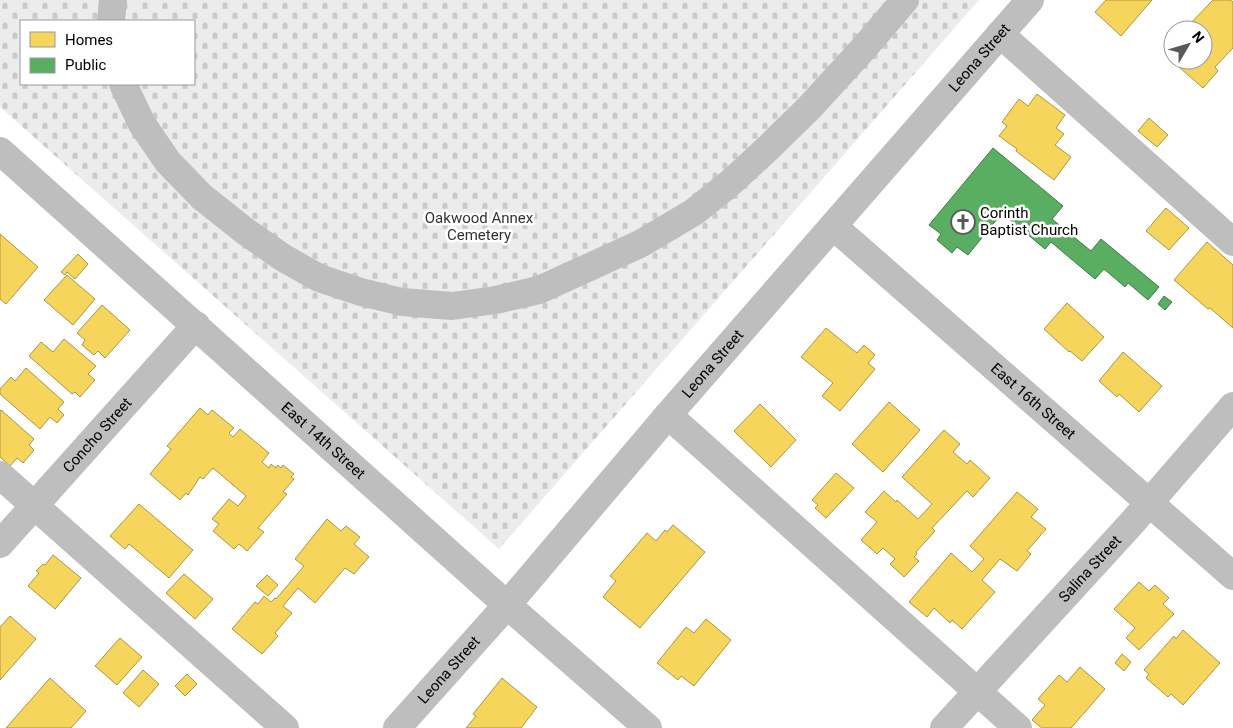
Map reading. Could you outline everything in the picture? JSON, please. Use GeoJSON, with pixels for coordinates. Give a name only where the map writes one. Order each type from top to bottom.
{"type":"FeatureCollection","features":[{"type":"Feature","properties":{"kind":"street"},"geometry":{"type":"LineString","coordinates":[[111,20],[113,0]]}},
{"type":"Feature","properties":{"kind":"street"},"geometry":{"type":"LineString","coordinates":[[123,85],[142,124],[168,162],[202,197],[282,258],[320,278],[362,292],[402,302],[452,306],[496,300],[540,290],[640,244],[694,212],[741,173],[809,108],[905,0]]}},
{"type":"Feature","properties":{"kind":"street","name":"Leona Street"},"geometry":{"type":"LineString","coordinates":[[397,728],[507,605],[668,415],[1030,0]]}},
{"type":"Feature","properties":{"kind":"street"},"geometry":{"type":"LineString","coordinates":[[1000,34],[1233,242]]}},
{"type":"Feature","properties":{"kind":"street","name":"East 14th Street"},"geometry":{"type":"LineString","coordinates":[[0,151],[507,605],[648,728]]}},
{"type":"Feature","properties":{"kind":"street","name":"East 16th Street"},"geometry":{"type":"LineString","coordinates":[[833,226],[1233,576]]}},
{"type":"Feature","properties":{"kind":"street","name":"Concho Street"},"geometry":{"type":"LineString","coordinates":[[0,544],[196,325]]}},
{"type":"Feature","properties":{"kind":"street","name":"Salina Street"},"geometry":{"type":"LineString","coordinates":[[944,728],[1149,502],[1233,406]]}},
{"type":"Feature","properties":{"kind":"street"},"geometry":{"type":"LineString","coordinates":[[668,415],[1018,728]]}},
{"type":"Feature","properties":{"kind":"street"},"geometry":{"type":"LineString","coordinates":[[0,475],[285,728]]}},
{"type":"Feature","properties":{"kind":"green space","name":"Oakwood Annex Cemetery"},"geometry":{"type":"Polygon","coordinates":[[[0,0],[979,0],[499,549],[0,107],[0,0]]]}},
{"type":"Feature","properties":{"kind":"building: Homes"},"geometry":{"type":"Polygon","coordinates":[[[1106,0],[1152,0],[1121,36],[1095,12],[1106,0]]]}},
{"type":"Feature","properties":{"kind":"building: Homes"},"geometry":{"type":"Polygon","coordinates":[[[1213,0],[1230,0],[1233,2],[1233,48],[1215,67],[1218,71],[1203,88],[1182,70],[1213,70],[1213,20],[1194,20],[1213,0]]]}},
{"type":"Feature","properties":{"kind":"building: Homes"},"geometry":{"type":"Polygon","coordinates":[[[1037,94],[1065,115],[1056,128],[1064,134],[1055,145],[1071,157],[1054,180],[999,136],[1007,126],[1002,122],[1019,99],[1028,106],[1037,94]]]}},
{"type":"Feature","properties":{"kind":"building: Homes"},"geometry":{"type":"Polygon","coordinates":[[[1149,118],[1168,135],[1157,147],[1138,131],[1149,118]]]}},
{"type":"Feature","properties":{"kind":"building: Homes"},"geometry":{"type":"Polygon","coordinates":[[[1166,208],[1189,228],[1169,250],[1146,231],[1166,208]]]}},
{"type":"Feature","properties":{"kind":"building: Homes"},"geometry":{"type":"Polygon","coordinates":[[[0,234],[38,267],[6,304],[0,299],[0,234]]]}},
{"type":"Feature","properties":{"kind":"building: Homes"},"geometry":{"type":"Polygon","coordinates":[[[1207,242],[1233,265],[1233,328],[1174,280],[1207,242]]]}},
{"type":"Feature","properties":{"kind":"building: Homes"},"geometry":{"type":"Polygon","coordinates":[[[78,254],[88,264],[75,279],[67,272],[65,275],[61,272],[78,254]]]}},
{"type":"Feature","properties":{"kind":"building: Homes"},"geometry":{"type":"Polygon","coordinates":[[[67,275],[95,299],[73,325],[44,300],[67,275]]]}},
{"type":"Feature","properties":{"kind":"building: Homes"},"geometry":{"type":"Polygon","coordinates":[[[1067,303],[1104,337],[1082,361],[1044,329],[1067,303]]]}},
{"type":"Feature","properties":{"kind":"building: Homes"},"geometry":{"type":"Polygon","coordinates":[[[102,305],[130,330],[105,358],[98,351],[94,355],[82,345],[85,340],[77,333],[102,305]]]}},
{"type":"Feature","properties":{"kind":"building: Homes"},"geometry":{"type":"Polygon","coordinates":[[[826,328],[857,353],[864,345],[875,355],[868,363],[875,369],[840,411],[822,396],[833,383],[801,357],[826,328]]]}},
{"type":"Feature","properties":{"kind":"building: Homes"},"geometry":{"type":"Polygon","coordinates":[[[64,339],[96,366],[88,374],[95,380],[80,397],[75,392],[72,394],[29,356],[41,342],[53,352],[64,339]]]}},
{"type":"Feature","properties":{"kind":"building: Homes"},"geometry":{"type":"Polygon","coordinates":[[[1123,352],[1162,386],[1139,412],[1119,394],[1117,397],[1099,381],[1123,352]]]}},
{"type":"Feature","properties":{"kind":"building: Homes"},"geometry":{"type":"Polygon","coordinates":[[[26,368],[64,402],[58,409],[64,415],[57,423],[50,417],[40,429],[0,394],[0,389],[11,377],[15,381],[26,368]]]}},
{"type":"Feature","properties":{"kind":"building: Homes"},"geometry":{"type":"Polygon","coordinates":[[[889,402],[920,430],[883,472],[852,444],[889,402]]]}},
{"type":"Feature","properties":{"kind":"building: Homes"},"geometry":{"type":"Polygon","coordinates":[[[760,404],[796,440],[771,467],[734,431],[760,404]]]}},
{"type":"Feature","properties":{"kind":"building: Homes"},"geometry":{"type":"Polygon","coordinates":[[[200,408],[208,415],[212,410],[234,428],[229,433],[233,437],[240,429],[269,453],[262,462],[269,468],[271,464],[276,468],[278,465],[281,468],[283,465],[294,474],[291,477],[294,479],[283,492],[287,494],[258,528],[264,532],[247,551],[239,544],[234,549],[213,531],[219,524],[212,519],[229,499],[238,506],[246,496],[213,468],[203,479],[200,477],[188,495],[186,493],[180,500],[150,474],[171,449],[167,446],[200,408]]]}},
{"type":"Feature","properties":{"kind":"building: Homes"},"geometry":{"type":"Polygon","coordinates":[[[1,410],[34,439],[29,445],[34,450],[23,463],[17,458],[10,466],[0,457],[1,410]]]}},
{"type":"Feature","properties":{"kind":"building: Homes"},"geometry":{"type":"Polygon","coordinates":[[[944,430],[960,444],[953,452],[967,464],[970,460],[990,478],[973,497],[967,491],[932,528],[935,531],[916,552],[917,554],[914,557],[919,561],[904,577],[890,564],[895,559],[883,548],[877,554],[861,540],[877,522],[865,512],[884,491],[918,519],[932,504],[902,477],[944,430]]]}},
{"type":"Feature","properties":{"kind":"building: Homes"},"geometry":{"type":"Polygon","coordinates":[[[836,473],[854,488],[826,518],[815,508],[818,505],[812,500],[836,473]]]}},
{"type":"Feature","properties":{"kind":"building: Homes"},"geometry":{"type":"Polygon","coordinates":[[[1017,492],[1038,509],[1031,517],[1046,529],[1027,551],[1031,554],[1017,571],[1000,559],[982,580],[995,592],[962,629],[952,620],[950,623],[934,608],[927,617],[909,602],[951,553],[972,572],[984,559],[970,546],[1017,492]]]}},
{"type":"Feature","properties":{"kind":"building: Homes"},"geometry":{"type":"Polygon","coordinates":[[[139,504],[193,550],[169,578],[129,544],[125,549],[110,536],[139,504]]]}},
{"type":"Feature","properties":{"kind":"building: Homes"},"geometry":{"type":"Polygon","coordinates":[[[327,519],[341,531],[346,526],[360,537],[354,544],[369,557],[354,574],[345,568],[315,603],[298,588],[283,606],[292,613],[275,633],[278,636],[262,654],[232,629],[255,602],[258,604],[264,596],[271,602],[276,599],[304,566],[295,559],[327,519]]]}},
{"type":"Feature","properties":{"kind":"building: Homes"},"geometry":{"type":"Polygon","coordinates":[[[673,525],[705,552],[640,628],[603,597],[616,581],[610,576],[647,533],[656,541],[665,530],[667,532],[673,525]]]}},
{"type":"Feature","properties":{"kind":"building: Homes"},"geometry":{"type":"Polygon","coordinates":[[[53,555],[81,578],[55,609],[28,586],[39,573],[36,571],[43,564],[45,565],[53,555]]]}},
{"type":"Feature","properties":{"kind":"building: Homes"},"geometry":{"type":"Polygon","coordinates":[[[184,574],[213,599],[195,619],[166,593],[184,574]]]}},
{"type":"Feature","properties":{"kind":"building: Homes"},"geometry":{"type":"Polygon","coordinates":[[[267,575],[278,585],[268,596],[256,586],[267,575]]]}},
{"type":"Feature","properties":{"kind":"building: Homes"},"geometry":{"type":"Polygon","coordinates":[[[1139,582],[1149,591],[1155,585],[1169,598],[1163,604],[1174,614],[1139,650],[1126,638],[1135,628],[1114,609],[1139,582]]]}},
{"type":"Feature","properties":{"kind":"building: Homes"},"geometry":{"type":"Polygon","coordinates":[[[10,616],[36,639],[0,680],[0,627],[10,616]]]}},
{"type":"Feature","properties":{"kind":"building: Homes"},"geometry":{"type":"Polygon","coordinates":[[[706,619],[731,640],[694,686],[681,676],[678,680],[657,663],[686,627],[694,633],[706,619]]]}},
{"type":"Feature","properties":{"kind":"building: Homes"},"geometry":{"type":"Polygon","coordinates":[[[1183,630],[1220,663],[1183,705],[1171,694],[1168,697],[1146,678],[1149,674],[1144,670],[1174,636],[1176,639],[1183,630]]]}},
{"type":"Feature","properties":{"kind":"building: Homes"},"geometry":{"type":"Polygon","coordinates":[[[120,638],[142,657],[117,685],[95,666],[120,638]]]}},
{"type":"Feature","properties":{"kind":"building: Homes"},"geometry":{"type":"Polygon","coordinates":[[[1122,654],[1131,662],[1124,671],[1115,663],[1122,654]]]}},
{"type":"Feature","properties":{"kind":"building: Homes"},"geometry":{"type":"Polygon","coordinates":[[[1080,667],[1105,689],[1071,728],[1042,728],[1032,720],[1045,705],[1038,699],[1059,675],[1067,682],[1080,667]]]}},
{"type":"Feature","properties":{"kind":"building: Homes"},"geometry":{"type":"Polygon","coordinates":[[[143,670],[159,684],[139,707],[123,693],[143,670]]]}},
{"type":"Feature","properties":{"kind":"building: Homes"},"geometry":{"type":"Polygon","coordinates":[[[187,674],[197,684],[185,696],[175,686],[187,674]]]}},
{"type":"Feature","properties":{"kind":"building: Homes"},"geometry":{"type":"Polygon","coordinates":[[[50,678],[86,711],[71,728],[6,728],[50,678]]]}},
{"type":"Feature","properties":{"kind":"building: Homes"},"geometry":{"type":"Polygon","coordinates":[[[502,678],[537,707],[521,728],[466,728],[476,716],[473,714],[502,678]]]}},
{"type":"Feature","properties":{"kind":"building: Public","name":"Corinth Baptist Church"},"geometry":{"type":"Polygon","coordinates":[[[993,148],[1063,206],[1052,219],[1091,251],[1101,239],[1159,287],[1148,300],[1128,283],[1125,287],[1104,269],[1095,279],[1051,242],[1045,249],[1002,213],[968,255],[957,247],[952,253],[937,240],[941,234],[929,225],[993,148]]]}},
{"type":"Feature","properties":{"kind":"building: Public"},"geometry":{"type":"Polygon","coordinates":[[[1164,296],[1172,302],[1165,310],[1158,304],[1164,296]]]}},
{"type":"Feature","properties":{"kind":"place","name":"Corinth Baptist Church"},"geometry":{"type":"Point","coordinates":[963,222]}}]}
